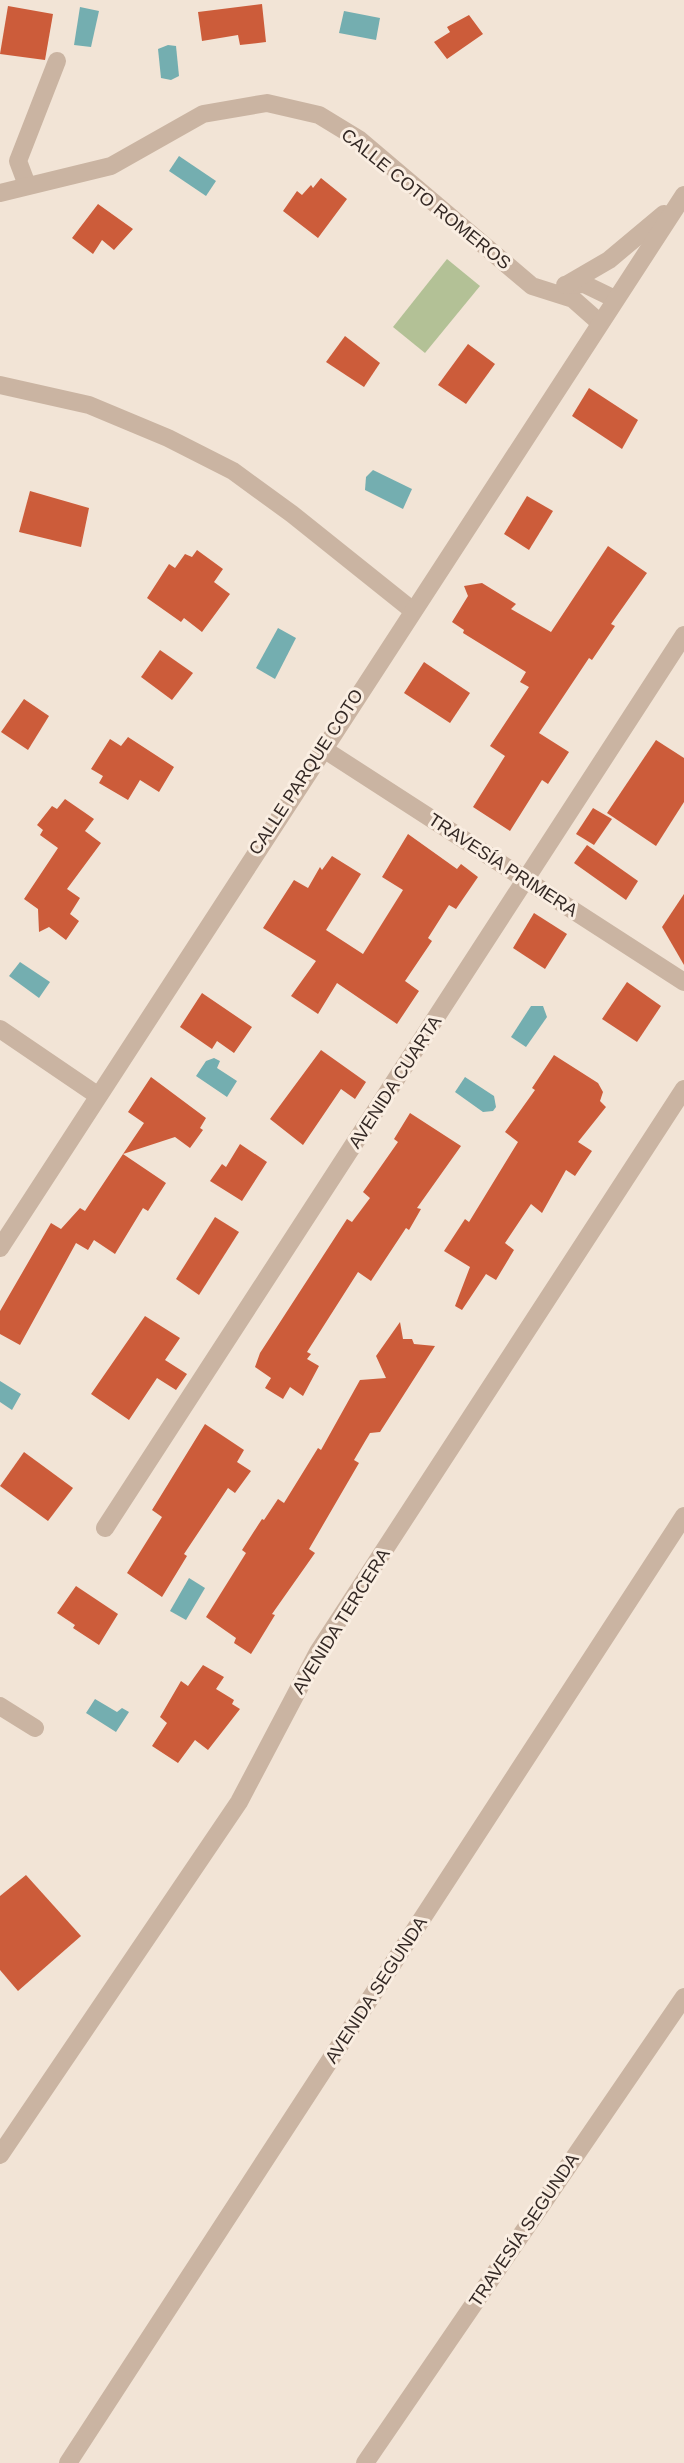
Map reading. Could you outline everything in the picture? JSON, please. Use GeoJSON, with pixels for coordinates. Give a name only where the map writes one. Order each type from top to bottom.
{"type":"FeatureCollection","features":[{"type":"Feature","properties":{"kind":"street"},"geometry":{"type":"LineString","coordinates":[[27,185],[18,162],[57,61]]}},
{"type":"Feature","properties":{"kind":"street","name":"CALLE COTO ROMEROS"},"geometry":{"type":"LineString","coordinates":[[0,193],[111,166],[203,114],[267,103],[319,116],[360,140],[532,286]]}},
{"type":"Feature","properties":{"kind":"street"},"geometry":{"type":"LineString","coordinates":[[566,285],[609,260],[682,197]]}},
{"type":"Feature","properties":{"kind":"street","name":"CALLE PARQUE COTO"},"geometry":{"type":"LineString","coordinates":[[0,1248],[411,610],[682,197]]}},
{"type":"Feature","properties":{"kind":"street"},"geometry":{"type":"LineString","coordinates":[[532,286],[584,284],[615,299]]}},
{"type":"Feature","properties":{"kind":"street"},"geometry":{"type":"LineString","coordinates":[[532,286],[573,299],[599,322]]}},
{"type":"Feature","properties":{"kind":"street"},"geometry":{"type":"LineString","coordinates":[[0,385],[89,405],[168,438],[233,471],[302,521],[411,610]]}},
{"type":"Feature","properties":{"kind":"street","name":"AVENIDA CUARTA"},"geometry":{"type":"LineString","coordinates":[[105,1528],[684,635]]}},
{"type":"Feature","properties":{"kind":"street","name":"TRAVESÍA PRIMERA"},"geometry":{"type":"LineString","coordinates":[[322,748],[684,982]]}},
{"type":"Feature","properties":{"kind":"street"},"geometry":{"type":"LineString","coordinates":[[0,1029],[97,1095]]}},
{"type":"Feature","properties":{"kind":"street","name":"AVENIDA TERCERA"},"geometry":{"type":"LineString","coordinates":[[0,2155],[239,1802],[318,1652],[684,1089]]}},
{"type":"Feature","properties":{"kind":"street","name":"AVENIDA SEGUNDA"},"geometry":{"type":"LineString","coordinates":[[68,2463],[684,1516]]}},
{"type":"Feature","properties":{"kind":"street"},"geometry":{"type":"LineString","coordinates":[[0,1706],[35,1727]]}},
{"type":"Feature","properties":{"kind":"street","name":"TRAVESÍA SEGUNDA"},"geometry":{"type":"LineString","coordinates":[[365,2463],[684,1997]]}},
{"type":"Feature","properties":{"kind":"green space"},"geometry":{"type":"Polygon","coordinates":[[[447,259],[480,286],[425,353],[393,327],[447,259]]]}},
{"type":"Feature","properties":{"kind":"water"},"geometry":{"type":"Polygon","coordinates":[[[80,7],[99,11],[91,47],[74,45],[80,7]]]}},
{"type":"Feature","properties":{"kind":"water"},"geometry":{"type":"Polygon","coordinates":[[[344,11],[380,18],[376,40],[339,33],[344,11]]]}},
{"type":"Feature","properties":{"kind":"water"},"geometry":{"type":"Polygon","coordinates":[[[168,45],[176,46],[179,76],[171,80],[161,78],[158,49],[168,45]]]}},
{"type":"Feature","properties":{"kind":"water"},"geometry":{"type":"Polygon","coordinates":[[[179,156],[216,181],[206,196],[169,171],[179,156]]]}},
{"type":"Feature","properties":{"kind":"water"},"geometry":{"type":"Polygon","coordinates":[[[373,470],[412,489],[403,509],[365,490],[366,477],[373,470]]]}},
{"type":"Feature","properties":{"kind":"water"},"geometry":{"type":"Polygon","coordinates":[[[278,628],[296,638],[275,679],[256,668],[278,628]]]}},
{"type":"Feature","properties":{"kind":"water"},"geometry":{"type":"Polygon","coordinates":[[[20,962],[50,982],[39,998],[9,976],[20,962]]]}},
{"type":"Feature","properties":{"kind":"water"},"geometry":{"type":"Polygon","coordinates":[[[531,1006],[543,1006],[547,1017],[526,1047],[511,1037],[531,1006]]]}},
{"type":"Feature","properties":{"kind":"water"},"geometry":{"type":"Polygon","coordinates":[[[214,1058],[220,1061],[217,1068],[237,1081],[227,1097],[196,1076],[206,1061],[214,1058]]]}},
{"type":"Feature","properties":{"kind":"water"},"geometry":{"type":"Polygon","coordinates":[[[465,1077],[494,1096],[496,1107],[493,1111],[483,1112],[455,1092],[465,1077]]]}},
{"type":"Feature","properties":{"kind":"water"},"geometry":{"type":"Polygon","coordinates":[[[0,1381],[21,1394],[12,1410],[0,1402],[0,1381]]]}},
{"type":"Feature","properties":{"kind":"water"},"geometry":{"type":"Polygon","coordinates":[[[189,1578],[205,1588],[186,1620],[170,1611],[189,1578]]]}},
{"type":"Feature","properties":{"kind":"water"},"geometry":{"type":"Polygon","coordinates":[[[95,1699],[117,1712],[122,1708],[129,1712],[116,1732],[86,1713],[95,1699]]]}},
{"type":"Feature","properties":{"kind":"building"},"geometry":{"type":"Polygon","coordinates":[[[262,4],[266,42],[240,45],[238,35],[202,41],[198,12],[262,4]]]}},
{"type":"Feature","properties":{"kind":"building"},"geometry":{"type":"Polygon","coordinates":[[[8,6],[53,14],[45,60],[0,54],[8,6]]]}},
{"type":"Feature","properties":{"kind":"building"},"geometry":{"type":"Polygon","coordinates":[[[469,15],[483,34],[447,59],[434,42],[450,32],[447,27],[469,15]]]}},
{"type":"Feature","properties":{"kind":"building"},"geometry":{"type":"Polygon","coordinates":[[[321,178],[347,199],[318,238],[283,211],[297,191],[302,195],[311,185],[313,188],[321,178]]]}},
{"type":"Feature","properties":{"kind":"building"},"geometry":{"type":"Polygon","coordinates":[[[98,204],[133,229],[114,250],[102,240],[93,254],[72,238],[98,204]]]}},
{"type":"Feature","properties":{"kind":"building"},"geometry":{"type":"Polygon","coordinates":[[[345,336],[380,363],[364,387],[326,362],[345,336]]]}},
{"type":"Feature","properties":{"kind":"building"},"geometry":{"type":"Polygon","coordinates":[[[468,344],[495,364],[466,404],[438,385],[468,344]]]}},
{"type":"Feature","properties":{"kind":"building"},"geometry":{"type":"Polygon","coordinates":[[[589,388],[638,420],[622,449],[572,416],[589,388]]]}},
{"type":"Feature","properties":{"kind":"building"},"geometry":{"type":"Polygon","coordinates":[[[30,491],[89,508],[81,547],[19,532],[30,491]]]}},
{"type":"Feature","properties":{"kind":"building"},"geometry":{"type":"Polygon","coordinates":[[[527,496],[553,511],[529,550],[504,534],[527,496]]]}},
{"type":"Feature","properties":{"kind":"building"},"geometry":{"type":"Polygon","coordinates":[[[608,546],[647,573],[611,624],[615,626],[592,660],[589,658],[539,733],[569,752],[548,784],[542,780],[510,831],[473,807],[505,756],[490,746],[529,687],[520,682],[526,672],[463,633],[464,630],[452,622],[468,596],[464,586],[482,583],[516,604],[511,609],[551,632],[608,546]]]}},
{"type":"Feature","properties":{"kind":"building"},"geometry":{"type":"Polygon","coordinates":[[[197,550],[223,569],[214,582],[230,594],[202,632],[184,618],[181,622],[147,598],[169,564],[175,568],[185,554],[192,557],[197,550]]]}},
{"type":"Feature","properties":{"kind":"building"},"geometry":{"type":"Polygon","coordinates":[[[160,650],[193,673],[172,700],[141,677],[160,650]]]}},
{"type":"Feature","properties":{"kind":"building"},"geometry":{"type":"Polygon","coordinates":[[[424,662],[470,693],[450,723],[404,693],[424,662]]]}},
{"type":"Feature","properties":{"kind":"building"},"geometry":{"type":"Polygon","coordinates":[[[24,699],[49,716],[28,750],[1,732],[24,699]]]}},
{"type":"Feature","properties":{"kind":"building"},"geometry":{"type":"Polygon","coordinates":[[[128,737],[174,767],[159,792],[140,780],[128,800],[99,783],[103,776],[91,769],[110,739],[121,746],[128,737]]]}},
{"type":"Feature","properties":{"kind":"building"},"geometry":{"type":"Polygon","coordinates":[[[656,740],[684,758],[684,802],[656,846],[607,813],[656,740]]]}},
{"type":"Feature","properties":{"kind":"building"},"geometry":{"type":"Polygon","coordinates":[[[65,799],[94,819],[85,831],[101,843],[67,889],[80,898],[70,914],[79,921],[66,940],[49,927],[39,932],[38,909],[24,899],[58,848],[40,835],[43,830],[37,825],[52,806],[57,809],[65,799]]]}},
{"type":"Feature","properties":{"kind":"building"},"geometry":{"type":"Polygon","coordinates":[[[593,808],[612,819],[594,845],[576,834],[593,808]]]}},
{"type":"Feature","properties":{"kind":"building"},"geometry":{"type":"Polygon","coordinates":[[[408,834],[457,869],[461,864],[478,877],[456,909],[449,905],[428,938],[432,941],[405,981],[419,991],[397,1024],[337,983],[318,1014],[291,996],[316,961],[263,928],[294,880],[308,888],[320,867],[322,870],[332,856],[361,874],[326,930],[363,954],[403,890],[382,877],[408,834]]]}},
{"type":"Feature","properties":{"kind":"building"},"geometry":{"type":"Polygon","coordinates":[[[587,845],[638,881],[626,900],[574,863],[587,845]]]}},
{"type":"Feature","properties":{"kind":"building"},"geometry":{"type":"Polygon","coordinates":[[[684,894],[684,965],[662,927],[684,894]]]}},
{"type":"Feature","properties":{"kind":"building"},"geometry":{"type":"Polygon","coordinates":[[[534,913],[567,934],[545,969],[513,948],[534,913]]]}},
{"type":"Feature","properties":{"kind":"building"},"geometry":{"type":"Polygon","coordinates":[[[627,982],[661,1006],[637,1042],[602,1019],[627,982]]]}},
{"type":"Feature","properties":{"kind":"building"},"geometry":{"type":"Polygon","coordinates":[[[202,993],[252,1027],[234,1053],[217,1041],[212,1049],[180,1027],[202,993]]]}},
{"type":"Feature","properties":{"kind":"building"},"geometry":{"type":"Polygon","coordinates":[[[321,1050],[366,1082],[355,1099],[341,1089],[303,1145],[270,1119],[321,1050]]]}},
{"type":"Feature","properties":{"kind":"building"},"geometry":{"type":"Polygon","coordinates":[[[554,1055],[598,1083],[603,1092],[600,1101],[606,1107],[578,1142],[592,1151],[575,1176],[566,1170],[542,1213],[531,1204],[505,1243],[514,1250],[496,1280],[486,1274],[462,1310],[455,1306],[470,1267],[444,1251],[465,1219],[469,1222],[518,1142],[505,1132],[535,1090],[532,1088],[554,1055]]]}},
{"type":"Feature","properties":{"kind":"building"},"geometry":{"type":"Polygon","coordinates":[[[151,1077],[206,1118],[200,1128],[203,1130],[190,1148],[175,1137],[123,1154],[144,1123],[128,1112],[151,1077]]]}},
{"type":"Feature","properties":{"kind":"building"},"geometry":{"type":"Polygon","coordinates":[[[410,1113],[461,1146],[417,1208],[421,1209],[409,1230],[406,1228],[371,1281],[358,1272],[307,1352],[311,1354],[307,1359],[319,1366],[303,1396],[290,1387],[283,1399],[265,1388],[271,1378],[255,1367],[260,1353],[347,1219],[352,1222],[370,1198],[363,1192],[398,1142],[394,1139],[410,1113]]]}},
{"type":"Feature","properties":{"kind":"building"},"geometry":{"type":"Polygon","coordinates":[[[240,1144],[267,1162],[242,1201],[210,1181],[222,1164],[226,1167],[240,1144]]]}},
{"type":"Feature","properties":{"kind":"building"},"geometry":{"type":"Polygon","coordinates":[[[123,1154],[166,1183],[148,1211],[143,1208],[115,1254],[94,1240],[88,1250],[76,1243],[20,1345],[0,1334],[0,1311],[51,1223],[61,1229],[80,1208],[85,1211],[123,1154]]]}},
{"type":"Feature","properties":{"kind":"building"},"geometry":{"type":"Polygon","coordinates":[[[215,1217],[239,1232],[199,1295],[176,1279],[215,1217]]]}},
{"type":"Feature","properties":{"kind":"building"},"geometry":{"type":"Polygon","coordinates":[[[145,1316],[180,1338],[165,1360],[187,1374],[176,1390],[157,1378],[129,1420],[91,1394],[145,1316]]]}},
{"type":"Feature","properties":{"kind":"building"},"geometry":{"type":"Polygon","coordinates":[[[400,1322],[403,1339],[412,1339],[414,1344],[435,1346],[380,1432],[370,1433],[354,1460],[359,1463],[309,1549],[315,1553],[272,1614],[275,1615],[251,1654],[234,1643],[236,1638],[206,1617],[246,1553],[242,1550],[262,1519],[264,1520],[278,1499],[284,1503],[318,1448],[321,1450],[360,1380],[386,1378],[376,1356],[400,1322]]]}},
{"type":"Feature","properties":{"kind":"building"},"geometry":{"type":"Polygon","coordinates":[[[205,1424],[244,1450],[237,1462],[251,1471],[235,1493],[228,1488],[184,1554],[187,1556],[162,1597],[127,1573],[162,1517],[152,1510],[205,1424]]]}},
{"type":"Feature","properties":{"kind":"building"},"geometry":{"type":"Polygon","coordinates":[[[24,1452],[73,1488],[48,1521],[0,1486],[24,1452]]]}},
{"type":"Feature","properties":{"kind":"building"},"geometry":{"type":"Polygon","coordinates":[[[76,1586],[118,1614],[99,1645],[73,1628],[75,1625],[57,1613],[76,1586]]]}},
{"type":"Feature","properties":{"kind":"building"},"geometry":{"type":"Polygon","coordinates":[[[203,1665],[224,1677],[216,1689],[234,1700],[232,1704],[240,1709],[208,1750],[195,1740],[178,1763],[152,1746],[167,1723],[160,1717],[181,1681],[188,1686],[203,1665]]]}},
{"type":"Feature","properties":{"kind":"building"},"geometry":{"type":"Polygon","coordinates":[[[26,1875],[81,1936],[18,1991],[0,1970],[0,1896],[26,1875]]]}}]}
